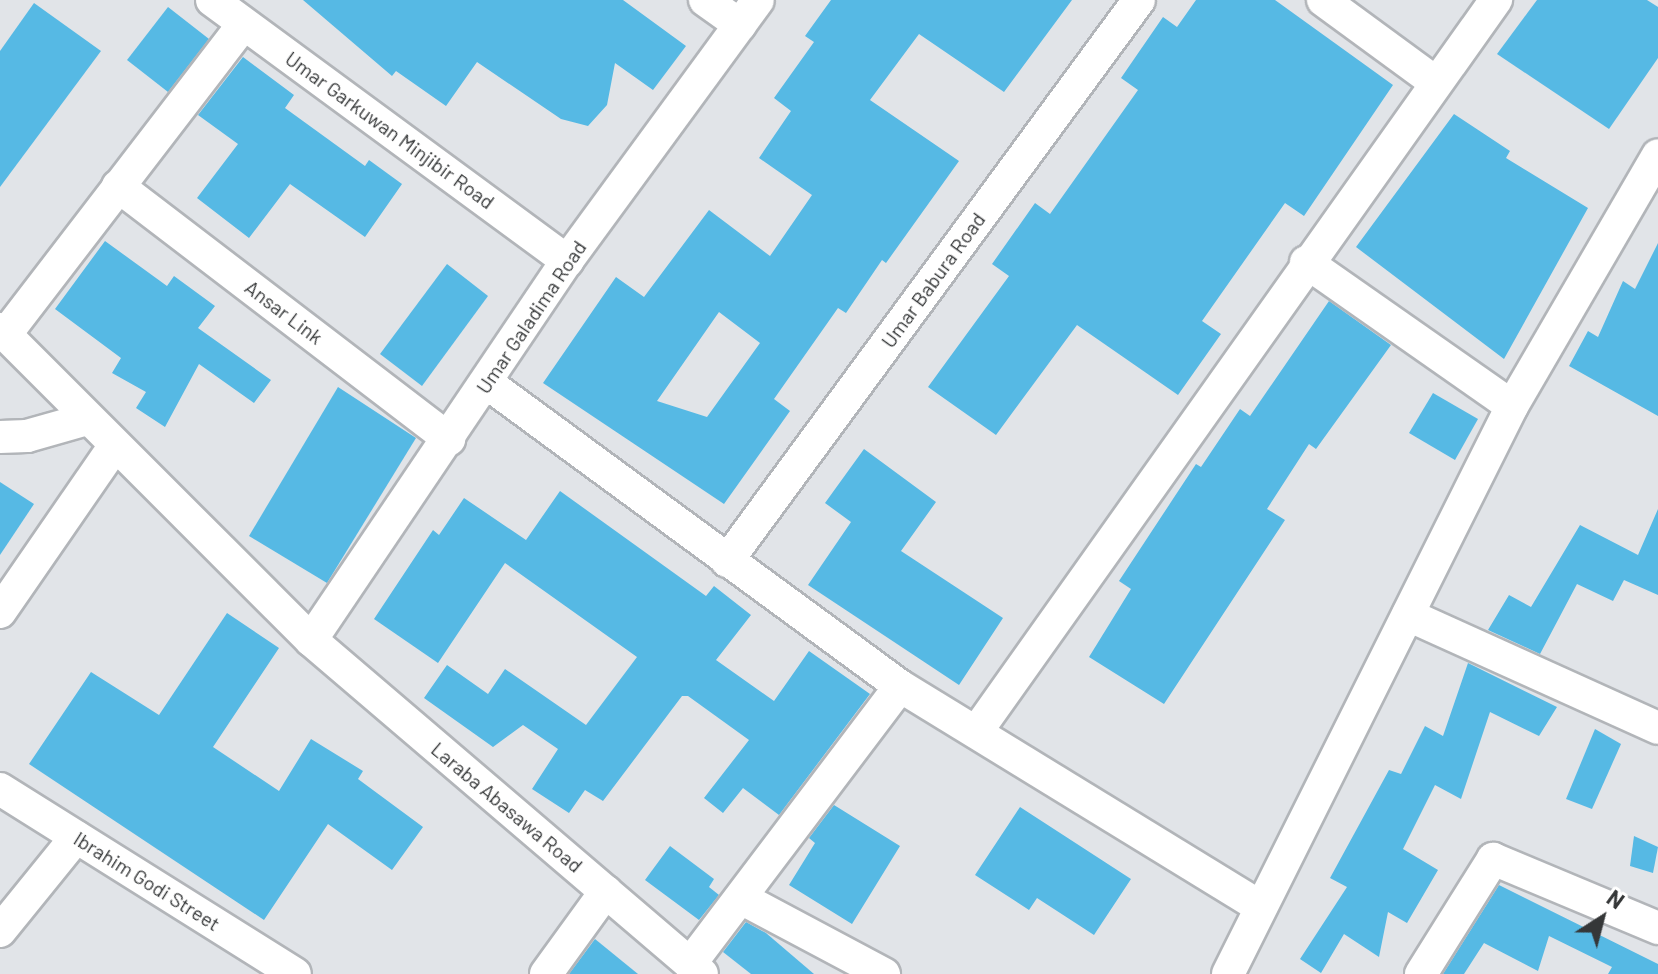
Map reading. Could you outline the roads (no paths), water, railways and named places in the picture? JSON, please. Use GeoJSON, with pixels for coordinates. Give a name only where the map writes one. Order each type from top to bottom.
{"type":"FeatureCollection","features":[{"type":"Feature","properties":{"kind":"street","name":"Umar Garkuwan Minjibir Road"},"geometry":{"type":"LineString","coordinates":[[212,0],[567,261]]}},
{"type":"Feature","properties":{"kind":"street"},"geometry":{"type":"LineString","coordinates":[[705,0],[749,12]]}},
{"type":"Feature","properties":{"kind":"street","name":"Umar Babura Road"},"geometry":{"type":"LineString","coordinates":[[727,561],[1139,0]]}},
{"type":"Feature","properties":{"kind":"street"},"geometry":{"type":"LineString","coordinates":[[1323,0],[1435,82]]}},
{"type":"Feature","properties":{"kind":"street"},"geometry":{"type":"LineString","coordinates":[[977,731],[1306,262],[1496,0]]}},
{"type":"Feature","properties":{"kind":"street","name":"Umar Galadima Road"},"geometry":{"type":"LineString","coordinates":[[311,640],[567,261],[749,12]]}},
{"type":"Feature","properties":{"kind":"street"},"geometry":{"type":"LineString","coordinates":[[3,332],[244,24]]}},
{"type":"Feature","properties":{"kind":"street"},"geometry":{"type":"LineString","coordinates":[[1228,974],[1512,406],[1657,161]]}},
{"type":"Feature","properties":{"kind":"street","name":"Ansar Link"},"geometry":{"type":"LineString","coordinates":[[118,186],[449,439]]}},
{"type":"Feature","properties":{"kind":"street"},"geometry":{"type":"LineString","coordinates":[[1306,262],[1512,406]]}},
{"type":"Feature","properties":{"kind":"street","name":"Laraba Abasawa Road"},"geometry":{"type":"LineString","coordinates":[[3,332],[114,447],[311,640],[696,969]]}},
{"type":"Feature","properties":{"kind":"street"},"geometry":{"type":"LineString","coordinates":[[487,383],[900,686],[1261,907]]}},
{"type":"Feature","properties":{"kind":"street"},"geometry":{"type":"LineString","coordinates":[[0,437],[27,436],[87,419]]}},
{"type":"Feature","properties":{"kind":"street"},"geometry":{"type":"LineString","coordinates":[[0,612],[114,447]]}},
{"type":"Feature","properties":{"kind":"street"},"geometry":{"type":"LineString","coordinates":[[1408,615],[1658,728]]}},
{"type":"Feature","properties":{"kind":"street"},"geometry":{"type":"LineString","coordinates":[[696,969],[741,898],[900,686]]}},
{"type":"Feature","properties":{"kind":"street","name":"Ibrahim Godi Street"},"geometry":{"type":"LineString","coordinates":[[0,789],[76,837],[256,963],[295,974]]}},
{"type":"Feature","properties":{"kind":"street"},"geometry":{"type":"LineString","coordinates":[[0,931],[76,837]]}},
{"type":"Feature","properties":{"kind":"street"},"geometry":{"type":"LineString","coordinates":[[1421,974],[1493,859],[1658,928]]}},
{"type":"Feature","properties":{"kind":"street"},"geometry":{"type":"LineString","coordinates":[[546,974],[606,891]]}},
{"type":"Feature","properties":{"kind":"street"},"geometry":{"type":"LineString","coordinates":[[741,898],[884,974]]}}]}
